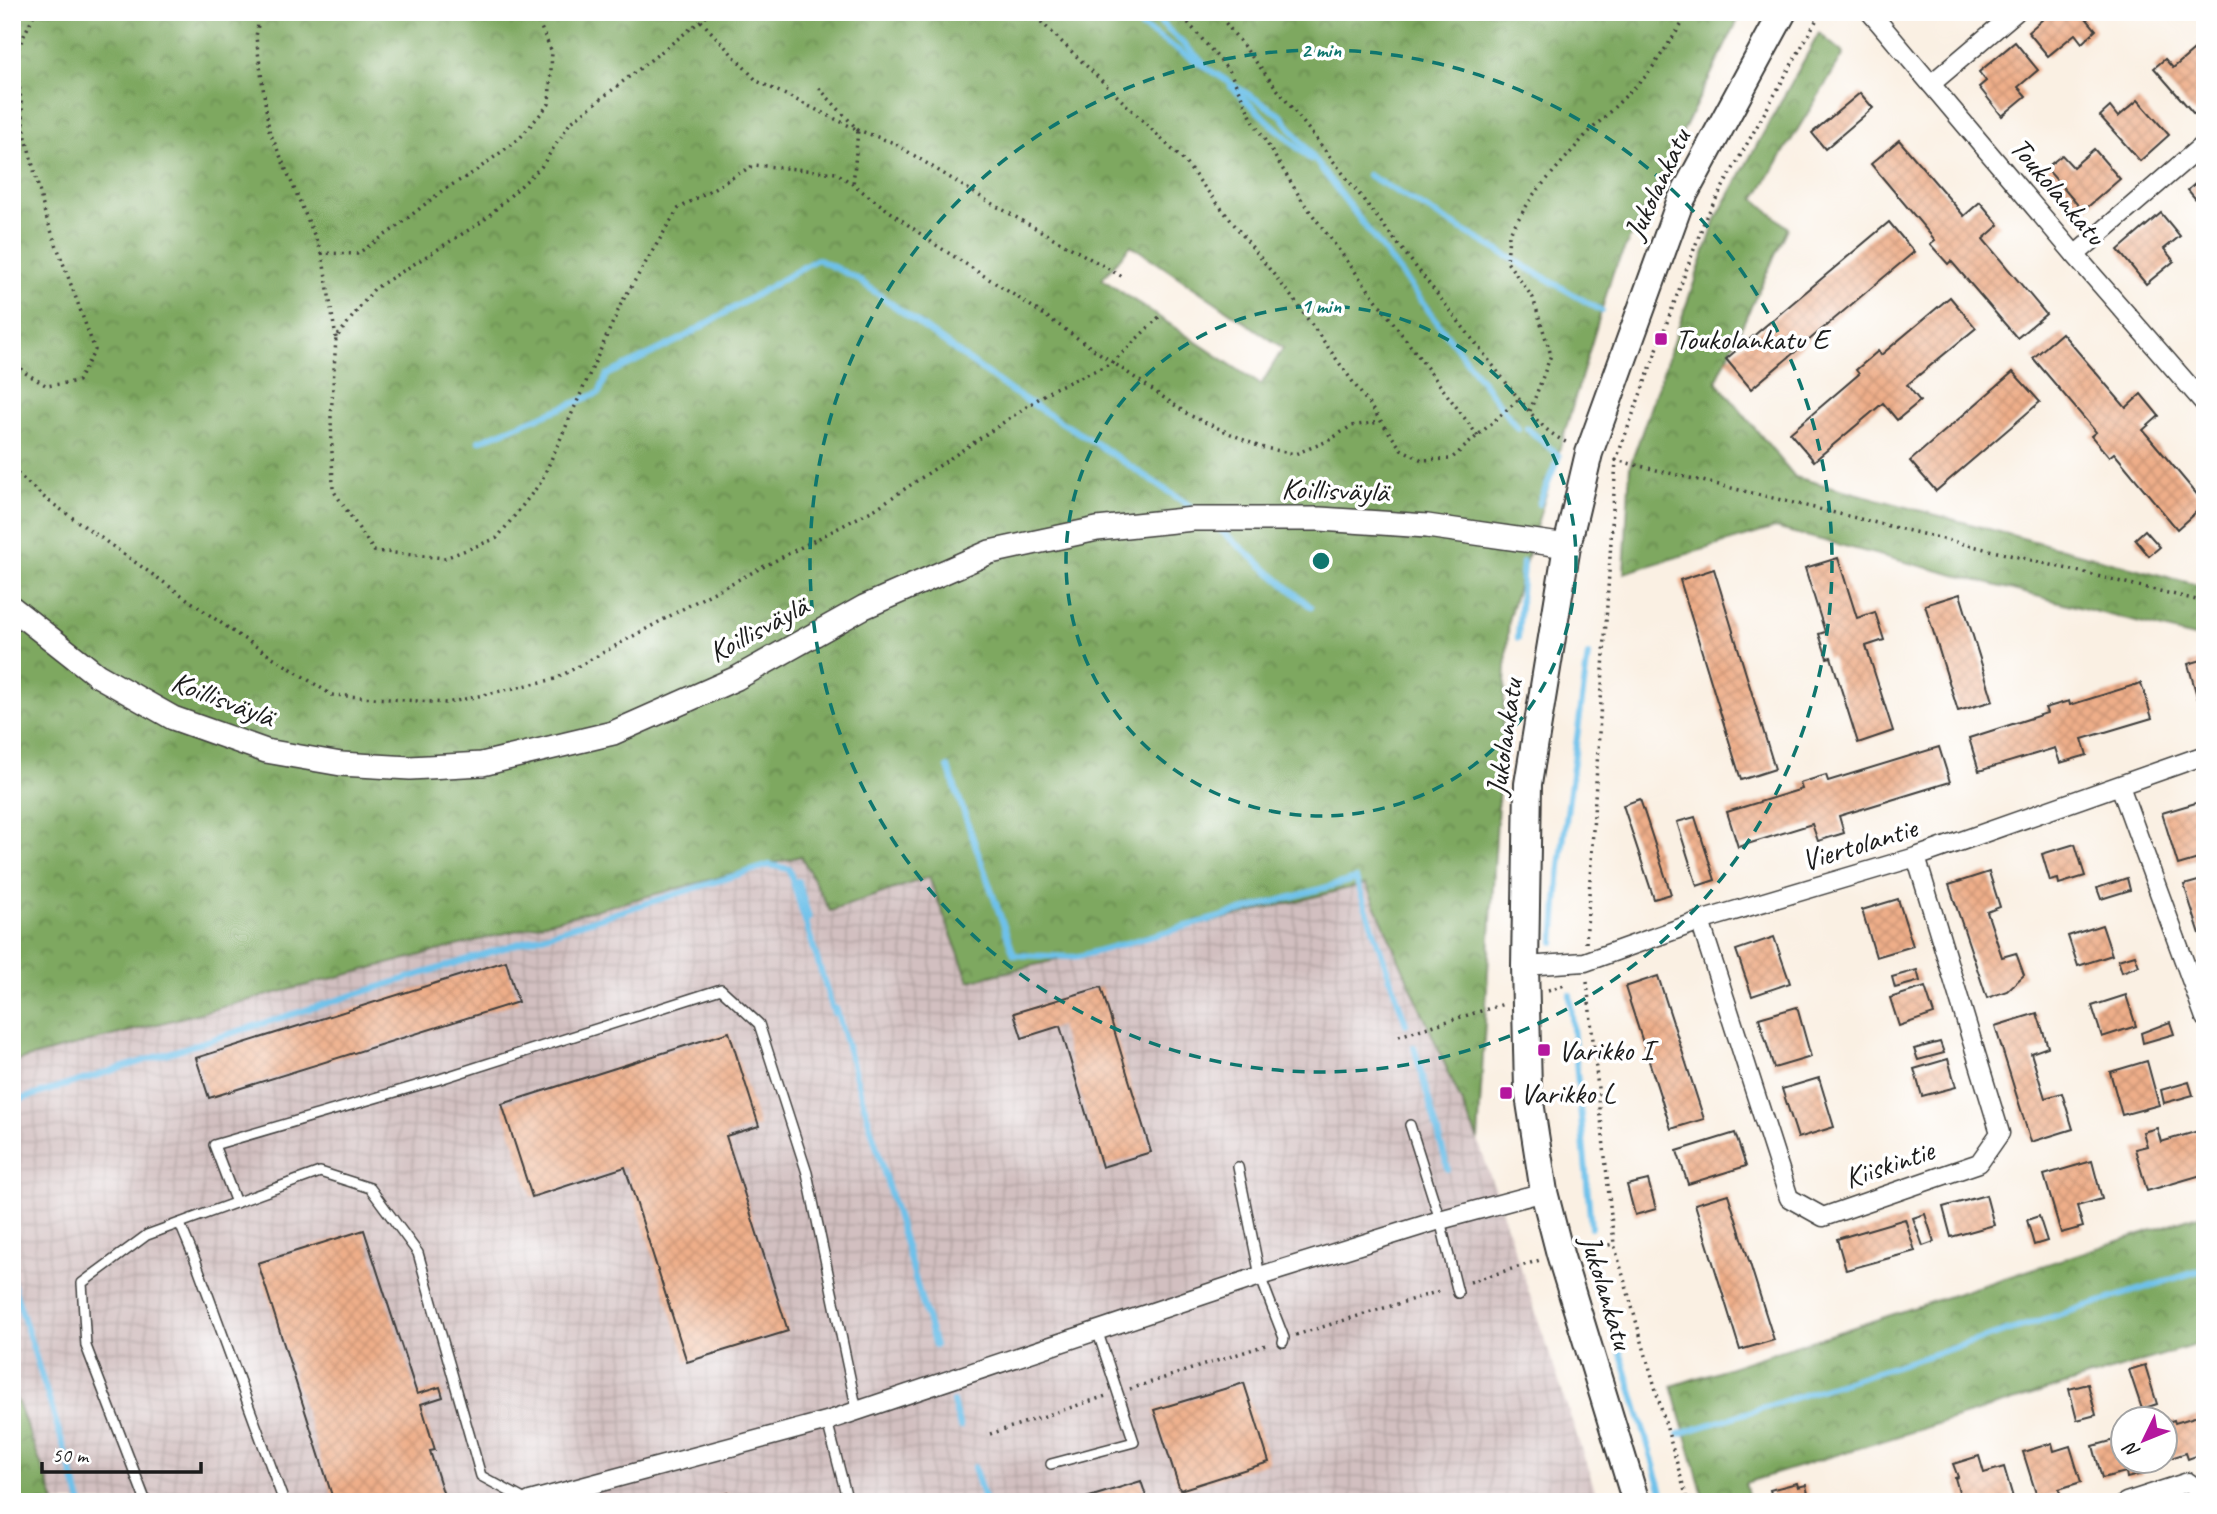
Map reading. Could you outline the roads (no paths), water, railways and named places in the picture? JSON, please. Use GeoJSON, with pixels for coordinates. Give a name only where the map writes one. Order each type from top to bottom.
{"type":"FeatureCollection","features":[{"type":"Feature","properties":{"kind":"main road","name":"Jukolankatu"},"geometry":{"type":"LineString","coordinates":[[1636,1502],[1560,1254],[1544,1192],[1528,1089],[1525,966],[1528,784],[1567,546],[1589,453],[1680,202],[1783,12]]}},
{"type":"Feature","properties":{"kind":"street","name":"Toukolankatu"},"geometry":{"type":"LineString","coordinates":[[1870,12],[2075,256],[2205,404]]}},
{"type":"Feature","properties":{"kind":"street"},"geometry":{"type":"LineString","coordinates":[[1931,84],[2016,12]]}},
{"type":"Feature","properties":{"kind":"street"},"geometry":{"type":"LineString","coordinates":[[2075,256],[2205,143]]}},
{"type":"Feature","properties":{"kind":"street","name":"Koillisväylä"},"geometry":{"type":"LineString","coordinates":[[12,608],[97,675],[173,718],[266,751],[341,764],[410,768],[482,764],[614,733],[737,678],[863,607],[990,552],[1097,529],[1193,519],[1320,519],[1427,526],[1567,546]]}},
{"type":"Feature","properties":{"kind":"street","name":"Viertolantie"},"geometry":{"type":"LineString","coordinates":[[1525,966],[1586,970],[1699,921],[1916,857],[2205,755]]}},
{"type":"Feature","properties":{"kind":"street"},"geometry":{"type":"LineString","coordinates":[[2120,786],[2205,1018]]}},
{"type":"Feature","properties":{"kind":"street","name":"Kiiskintie"},"geometry":{"type":"LineString","coordinates":[[1699,921],[1789,1198],[1823,1217],[1979,1163],[2000,1133],[1916,857]]}},
{"type":"Feature","properties":{"kind":"street"},"geometry":{"type":"LineString","coordinates":[[530,1501],[827,1421],[1260,1276],[1440,1220],[1544,1192]]}},
{"type":"Feature","properties":{"kind":"street"},"geometry":{"type":"LineString","coordinates":[[2126,1502],[2188,1482],[2205,1494]]}},
{"type":"Feature","properties":{"kind":"lane"},"geometry":{"type":"LineString","coordinates":[[236,1203],[214,1145],[440,1079],[721,989],[760,1024],[807,1173],[857,1411]]}},
{"type":"Feature","properties":{"kind":"lane"},"geometry":{"type":"LineString","coordinates":[[1410,1125],[1440,1220],[1458,1293]]}},
{"type":"Feature","properties":{"kind":"lane"},"geometry":{"type":"LineString","coordinates":[[1238,1167],[1260,1276],[1284,1338],[1283,1342]]}},
{"type":"Feature","properties":{"kind":"lane"},"geometry":{"type":"LineString","coordinates":[[146,1502],[86,1346],[82,1283],[146,1235],[320,1172],[370,1188],[418,1254],[481,1476],[530,1501]]}},
{"type":"Feature","properties":{"kind":"lane"},"geometry":{"type":"LineString","coordinates":[[180,1224],[284,1502]]}},
{"type":"Feature","properties":{"kind":"lane"},"geometry":{"type":"LineString","coordinates":[[1051,1464],[1134,1442],[1097,1331]]}},
{"type":"Feature","properties":{"kind":"lane"},"geometry":{"type":"LineString","coordinates":[[827,1421],[848,1502]]}},
{"type":"Feature","properties":{"kind":"waterway"},"geometry":{"type":"LineString","coordinates":[[1118,12],[1281,115],[1518,429]]}},
{"type":"Feature","properties":{"kind":"waterway"},"geometry":{"type":"LineString","coordinates":[[1149,12],[1205,64]]}},
{"type":"Feature","properties":{"kind":"waterway"},"geometry":{"type":"LineString","coordinates":[[1231,87],[1311,160]]}},
{"type":"Feature","properties":{"kind":"waterway"},"geometry":{"type":"LineString","coordinates":[[1368,175],[1602,311]]}},
{"type":"Feature","properties":{"kind":"waterway"},"geometry":{"type":"LineString","coordinates":[[479,441],[599,393],[607,375],[679,340],[817,259],[856,278],[1011,391],[1193,508]]}},
{"type":"Feature","properties":{"kind":"waterway"},"geometry":{"type":"LineString","coordinates":[[1527,428],[1559,456],[1539,504]]}},
{"type":"Feature","properties":{"kind":"waterway"},"geometry":{"type":"LineString","coordinates":[[1220,530],[1311,607]]}},
{"type":"Feature","properties":{"kind":"waterway"},"geometry":{"type":"LineString","coordinates":[[1518,638],[1523,562]]}},
{"type":"Feature","properties":{"kind":"waterway"},"geometry":{"type":"LineString","coordinates":[[1554,942],[1560,866],[1588,655]]}},
{"type":"Feature","properties":{"kind":"waterway"},"geometry":{"type":"LineString","coordinates":[[948,767],[1014,955],[1076,957],[1356,879],[1406,1024]]}},
{"type":"Feature","properties":{"kind":"waterway"},"geometry":{"type":"LineString","coordinates":[[12,1102],[769,865],[789,869],[834,1013]]}},
{"type":"Feature","properties":{"kind":"waterway"},"geometry":{"type":"LineString","coordinates":[[798,881],[809,918]]}},
{"type":"Feature","properties":{"kind":"waterway"},"geometry":{"type":"LineString","coordinates":[[1570,995],[1591,1227]]}},
{"type":"Feature","properties":{"kind":"waterway"},"geometry":{"type":"LineString","coordinates":[[836,1009],[935,1346]]}},
{"type":"Feature","properties":{"kind":"waterway"},"geometry":{"type":"LineString","coordinates":[[1414,1047],[1448,1169]]}},
{"type":"Feature","properties":{"kind":"waterway"},"geometry":{"type":"LineString","coordinates":[[1595,1267],[1665,1502]]}},
{"type":"Feature","properties":{"kind":"waterway"},"geometry":{"type":"LineString","coordinates":[[1679,1434],[2205,1269]]}},
{"type":"Feature","properties":{"kind":"waterway"},"geometry":{"type":"LineString","coordinates":[[12,1281],[81,1502]]}},
{"type":"Feature","properties":{"kind":"waterway"},"geometry":{"type":"LineString","coordinates":[[953,1402],[960,1427]]}},
{"type":"Feature","properties":{"kind":"waterway"},"geometry":{"type":"LineString","coordinates":[[974,1467],[985,1502]]}},
{"type":"Feature","properties":{"kind":"place","name":"Toukolankatu E"},"geometry":{"type":"Point","coordinates":[1661,339]}},
{"type":"Feature","properties":{"kind":"place","name":"Varikko I"},"geometry":{"type":"Point","coordinates":[1544,1050]}},
{"type":"Feature","properties":{"kind":"place","name":"Varikko L"},"geometry":{"type":"Point","coordinates":[1506,1093]}}]}
